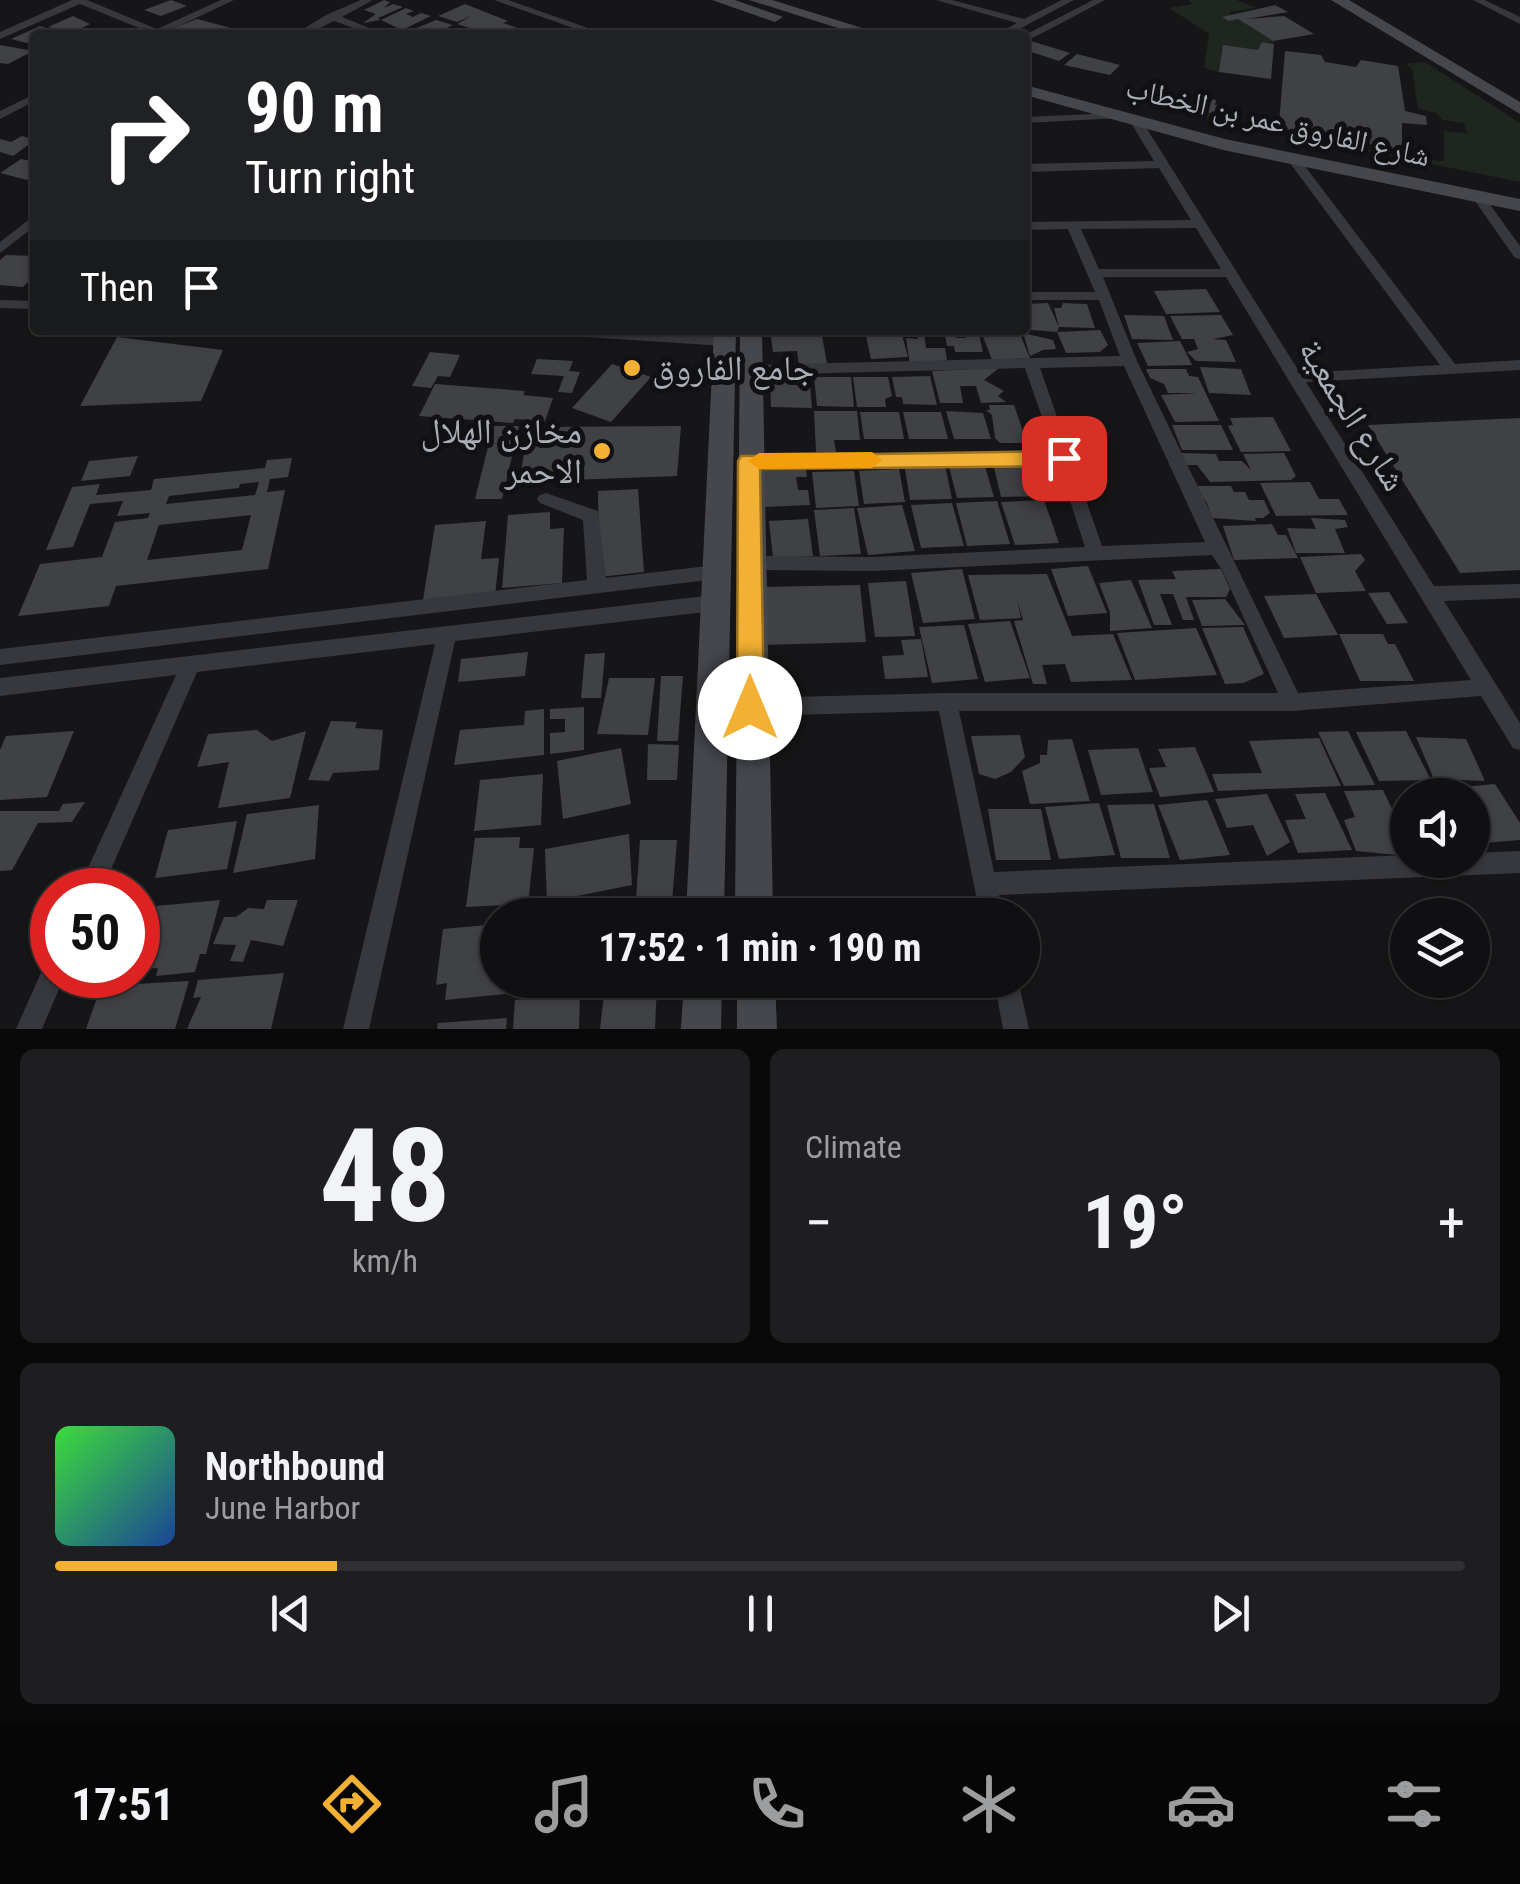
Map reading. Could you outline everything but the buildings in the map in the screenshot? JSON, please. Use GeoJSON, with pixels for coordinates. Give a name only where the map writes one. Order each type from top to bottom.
{"type":"FeatureCollection","features":[{"type":"Feature","properties":{"kind":"main road"},"geometry":{"type":"LineString","coordinates":[[719,0],[818,30]]}},
{"type":"Feature","properties":{"kind":"main road"},"geometry":{"type":"LineString","coordinates":[[756,0],[859,30]]}},
{"type":"Feature","properties":{"kind":"main road"},"geometry":{"type":"LineString","coordinates":[[1339,0],[1382,10],[1520,92]]}},
{"type":"Feature","properties":{"kind":"main road"},"geometry":{"type":"LineString","coordinates":[[1360,4],[1520,109]]}},
{"type":"Feature","properties":{"kind":"main road"},"geometry":{"type":"LineString","coordinates":[[1030,78],[1279,143],[1520,190]]}},
{"type":"Feature","properties":{"kind":"main road","name":"شارع الفاروق عمر بن الخطاب"},"geometry":{"type":"LineString","coordinates":[[1030,91],[1294,160],[1520,204]]}},
{"type":"Feature","properties":{"kind":"main road"},"geometry":{"type":"LineString","coordinates":[[733,335],[749,370],[754,898]]}},
{"type":"Feature","properties":{"kind":"main road"},"geometry":{"type":"LineString","coordinates":[[705,898],[714,603],[733,335]]}},
{"type":"Feature","properties":{"kind":"main road"},"geometry":{"type":"LineString","coordinates":[[701,1029],[702,998]]}},
{"type":"Feature","properties":{"kind":"main road"},"geometry":{"type":"LineString","coordinates":[[756,998],[757,1029]]}},
{"type":"Feature","properties":{"kind":"street"},"geometry":{"type":"LineString","coordinates":[[0,36],[80,0],[148,30]]}},
{"type":"Feature","properties":{"kind":"street"},"geometry":{"type":"LineString","coordinates":[[165,30],[229,0]]}},
{"type":"Feature","properties":{"kind":"street"},"geometry":{"type":"LineString","coordinates":[[307,30],[368,0]]}},
{"type":"Feature","properties":{"kind":"street"},"geometry":{"type":"LineString","coordinates":[[498,0],[587,30]]}},
{"type":"Feature","properties":{"kind":"street"},"geometry":{"type":"LineString","coordinates":[[942,0],[1025,22]]}},
{"type":"Feature","properties":{"kind":"street"},"geometry":{"type":"LineString","coordinates":[[1010,30],[1069,0]]}},
{"type":"Feature","properties":{"kind":"street"},"geometry":{"type":"LineString","coordinates":[[1478,0],[1520,21]]}},
{"type":"Feature","properties":{"kind":"street"},"geometry":{"type":"LineString","coordinates":[[1030,36],[1092,1]]}},
{"type":"Feature","properties":{"kind":"street"},"geometry":{"type":"LineString","coordinates":[[331,16],[369,30]]}},
{"type":"Feature","properties":{"kind":"street"},"geometry":{"type":"LineString","coordinates":[[0,116],[30,100]]}},
{"type":"Feature","properties":{"kind":"street"},"geometry":{"type":"LineString","coordinates":[[1030,120],[1116,116]]}},
{"type":"Feature","properties":{"kind":"street","name":"شارع الجمعية"},"geometry":{"type":"LineString","coordinates":[[1136,121],[1520,740]]}},
{"type":"Feature","properties":{"kind":"street"},"geometry":{"type":"LineString","coordinates":[[1294,160],[1450,368]]}},
{"type":"Feature","properties":{"kind":"street"},"geometry":{"type":"LineString","coordinates":[[1030,168],[1162,164]]}},
{"type":"Feature","properties":{"kind":"street"},"geometry":{"type":"LineString","coordinates":[[1479,198],[1520,255]]}},
{"type":"Feature","properties":{"kind":"street"},"geometry":{"type":"LineString","coordinates":[[0,249],[30,223]]}},
{"type":"Feature","properties":{"kind":"street"},"geometry":{"type":"LineString","coordinates":[[1030,226],[1200,224]]}},
{"type":"Feature","properties":{"kind":"street"},"geometry":{"type":"LineString","coordinates":[[1072,226],[1129,361],[1292,702]]}},
{"type":"Feature","properties":{"kind":"street"},"geometry":{"type":"LineString","coordinates":[[1094,273],[1230,273]]}},
{"type":"Feature","properties":{"kind":"street"},"geometry":{"type":"LineString","coordinates":[[1030,296],[1104,296]]}},
{"type":"Feature","properties":{"kind":"street"},"geometry":{"type":"LineString","coordinates":[[0,304],[30,305]]}},
{"type":"Feature","properties":{"kind":"street"},"geometry":{"type":"LineString","coordinates":[[749,370],[1129,361]]}},
{"type":"Feature","properties":{"kind":"street"},"geometry":{"type":"LineString","coordinates":[[1031,364],[1096,554]]}},
{"type":"Feature","properties":{"kind":"street"},"geometry":{"type":"LineString","coordinates":[[1295,378],[1520,365]]}},
{"type":"Feature","properties":{"kind":"street"},"geometry":{"type":"LineString","coordinates":[[749,461],[1064,458]]}},
{"type":"Feature","properties":{"kind":"street"},"geometry":{"type":"LineString","coordinates":[[546,499],[592,516],[597,586]]}},
{"type":"Feature","properties":{"kind":"street"},"geometry":{"type":"LineString","coordinates":[[750,563],[873,564],[1217,548]]}},
{"type":"Feature","properties":{"kind":"street"},"geometry":{"type":"LineString","coordinates":[[0,657],[716,572]]}},
{"type":"Feature","properties":{"kind":"street"},"geometry":{"type":"LineString","coordinates":[[1429,594],[1520,591]]}},
{"type":"Feature","properties":{"kind":"street"},"geometry":{"type":"LineString","coordinates":[[0,687],[714,603]]}},
{"type":"Feature","properties":{"kind":"street"},"geometry":{"type":"LineString","coordinates":[[356,1029],[447,634]]}},
{"type":"Feature","properties":{"kind":"street"},"geometry":{"type":"LineString","coordinates":[[100,868],[191,664]]}},
{"type":"Feature","properties":{"kind":"street"},"geometry":{"type":"LineString","coordinates":[[750,708],[947,702],[1292,702],[1486,687]]}},
{"type":"Feature","properties":{"kind":"street"},"geometry":{"type":"LineString","coordinates":[[947,702],[989,898]]}},
{"type":"Feature","properties":{"kind":"street"},"geometry":{"type":"LineString","coordinates":[[986,884],[1520,862]]}},
{"type":"Feature","properties":{"kind":"street"},"geometry":{"type":"LineString","coordinates":[[28,1029],[42,998]]}},
{"type":"Feature","properties":{"kind":"street"},"geometry":{"type":"LineString","coordinates":[[1010,998],[1016,1029]]}},
{"type":"Feature","properties":{"kind":"shaded area"},"geometry":{"type":"Polygon","coordinates":[[[1188,0],[1237,0],[1256,8],[1229,12],[1231,15],[1223,17],[1238,19],[1276,43],[1262,42],[1258,50],[1219,72],[1204,68],[1209,34],[1169,8],[1193,4],[1188,0]]]}},
{"type":"Feature","properties":{"kind":"shaded area"},"geometry":{"type":"Polygon","coordinates":[[[1425,62],[1520,123],[1520,182],[1187,114],[1190,110],[1228,116],[1230,121],[1413,159],[1444,161],[1444,131],[1467,133],[1464,123],[1442,120],[1437,113],[1418,109],[1412,69],[1406,64],[1425,62]]]}},
{"type":"Feature","properties":{"kind":"slow traffic"},"geometry":{"type":"LineString","coordinates":[[759,461],[872,460]]}},
{"type":"Feature","properties":{"kind":"place","name":"جامع الفاروق"},"geometry":{"type":"Point","coordinates":[632,368]}},
{"type":"Feature","properties":{"kind":"place","name":"مخازن الهلال الاحمر"},"geometry":{"type":"Point","coordinates":[602,451]}},
{"type":"Feature","properties":{"kind":"route"},"geometry":{"type":"LineString","coordinates":[[750,708],[749,461],[1064,458]]}}]}
